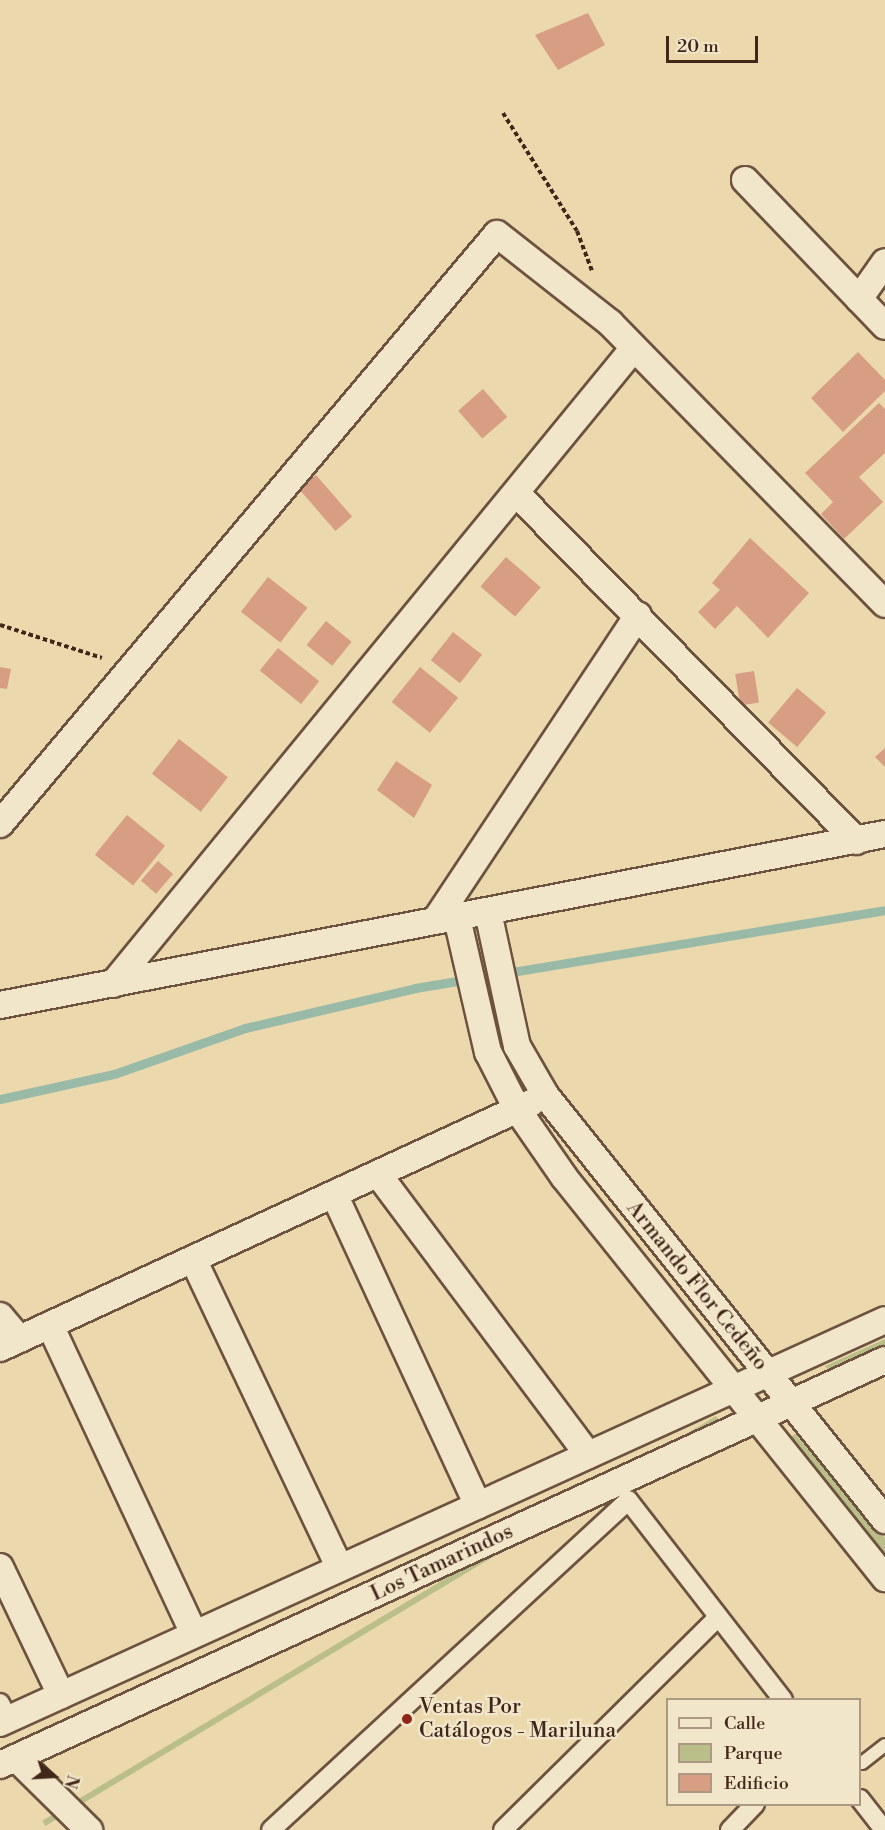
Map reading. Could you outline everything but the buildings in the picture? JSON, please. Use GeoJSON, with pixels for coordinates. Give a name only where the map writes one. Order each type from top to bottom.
{"type":"FeatureCollection","features":[{"type":"Feature","properties":{"kind":"street"},"geometry":{"type":"LineString","coordinates":[[745,180],[885,326]]}},
{"type":"Feature","properties":{"kind":"street"},"geometry":{"type":"LineString","coordinates":[[0,824],[496,234],[610,322],[885,604]]}},
{"type":"Feature","properties":{"kind":"street"},"geometry":{"type":"LineString","coordinates":[[859,299],[885,262]]}},
{"type":"Feature","properties":{"kind":"street"},"geometry":{"type":"LineString","coordinates":[[113,984],[634,348]]}},
{"type":"Feature","properties":{"kind":"street"},"geometry":{"type":"LineString","coordinates":[[516,492],[857,841]]}},
{"type":"Feature","properties":{"kind":"street"},"geometry":{"type":"LineString","coordinates":[[446,919],[638,615]]}},
{"type":"Feature","properties":{"kind":"street"},"geometry":{"type":"LineString","coordinates":[[0,1005],[885,834]]}},
{"type":"Feature","properties":{"kind":"street","name":"Armando Flor Cedeño"},"geometry":{"type":"LineString","coordinates":[[488,912],[517,1046],[546,1096],[885,1520]]}},
{"type":"Feature","properties":{"kind":"street","name":"Armando Flor Cedeño"},"geometry":{"type":"LineString","coordinates":[[446,919],[488,1052],[517,1109],[756,1419],[885,1578]]}},
{"type":"Feature","properties":{"kind":"street"},"geometry":{"type":"LineString","coordinates":[[0,1316],[9,1344],[546,1096]]}},
{"type":"Feature","properties":{"kind":"street"},"geometry":{"type":"LineString","coordinates":[[378,1174],[588,1455]]}},
{"type":"Feature","properties":{"kind":"street"},"geometry":{"type":"LineString","coordinates":[[334,1194],[478,1505]]}},
{"type":"Feature","properties":{"kind":"street"},"geometry":{"type":"LineString","coordinates":[[193,1259],[340,1568]]}},
{"type":"Feature","properties":{"kind":"street","name":"Los Tamarindos"},"geometry":{"type":"LineString","coordinates":[[3,1715],[61,1695],[885,1320]]}},
{"type":"Feature","properties":{"kind":"street"},"geometry":{"type":"LineString","coordinates":[[50,1325],[194,1634]]}},
{"type":"Feature","properties":{"kind":"street","name":"Los Tamarindos"},"geometry":{"type":"LineString","coordinates":[[8,1762],[885,1360]]}},
{"type":"Feature","properties":{"kind":"street"},"geometry":{"type":"LineString","coordinates":[[271,1830],[628,1500],[781,1698]]}},
{"type":"Feature","properties":{"kind":"street"},"geometry":{"type":"LineString","coordinates":[[3,1581],[61,1695]]}},
{"type":"Feature","properties":{"kind":"street"},"geometry":{"type":"LineString","coordinates":[[503,1830],[718,1617]]}},
{"type":"Feature","properties":{"kind":"street"},"geometry":{"type":"LineString","coordinates":[[8,1762],[89,1830]]}},
{"type":"Feature","properties":{"kind":"street"},"geometry":{"type":"LineString","coordinates":[[861,1800],[884,1830]]}},
{"type":"Feature","properties":{"kind":"street"},"geometry":{"type":"LineString","coordinates":[[730,1830],[753,1806]]}},
{"type":"Feature","properties":{"kind":"lane"},"geometry":{"type":"LineString","coordinates":[[862,1763],[885,1744]]}},
{"type":"Feature","properties":{"kind":"path"},"geometry":{"type":"LineString","coordinates":[[503,113],[577,231],[596,282]]}},
{"type":"Feature","properties":{"kind":"path"},"geometry":{"type":"LineString","coordinates":[[0,625],[132,668]]}},
{"type":"Feature","properties":{"kind":"green space"},"geometry":{"type":"Polygon","coordinates":[[[885,1339],[885,1347],[830,1373],[825,1366],[885,1339]]]}},
{"type":"Feature","properties":{"kind":"green space"},"geometry":{"type":"Polygon","coordinates":[[[716,1416],[719,1421],[45,1826],[42,1821],[716,1416]]]}},
{"type":"Feature","properties":{"kind":"green space"},"geometry":{"type":"Polygon","coordinates":[[[795,1434],[885,1538],[885,1564],[789,1438],[795,1434]]]}},
{"type":"Feature","properties":{"kind":"waterway"},"geometry":{"type":"LineString","coordinates":[[0,1099],[114,1074],[245,1028],[415,988],[885,910]]}},
{"type":"Feature","properties":{"kind":"place","name":"Ventas Por Catálogos - Mariluna"},"geometry":{"type":"Point","coordinates":[407,1719]}}]}
